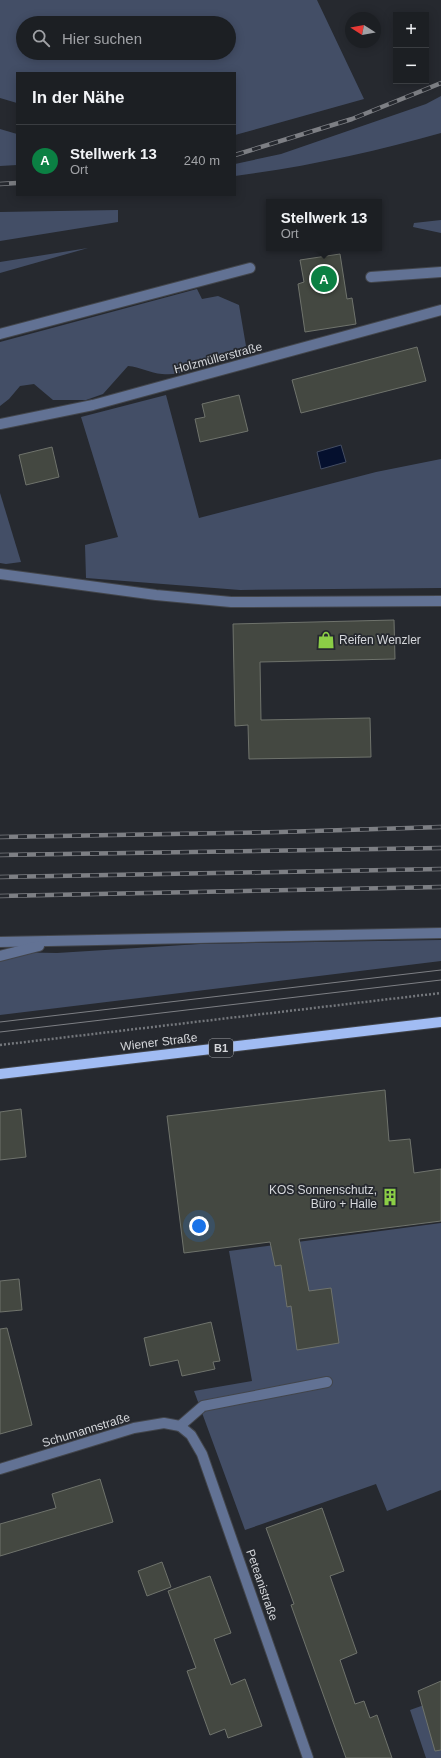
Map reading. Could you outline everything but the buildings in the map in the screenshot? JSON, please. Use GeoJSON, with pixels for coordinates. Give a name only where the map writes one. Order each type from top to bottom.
{"type":"FeatureCollection","features":[{"type":"Feature","properties":{"kind":"main road","name":"Wiener Straße"},"geometry":{"type":"LineString","coordinates":[[0,1074],[441,1022]]}},
{"type":"Feature","properties":{"kind":"street"},"geometry":{"type":"LineString","coordinates":[[0,334],[250,268]]}},
{"type":"Feature","properties":{"kind":"street"},"geometry":{"type":"LineString","coordinates":[[371,277],[441,272]]}},
{"type":"Feature","properties":{"kind":"street","name":"Holzmüllerstraße"},"geometry":{"type":"LineString","coordinates":[[0,424],[94,405],[441,310]]}},
{"type":"Feature","properties":{"kind":"street"},"geometry":{"type":"LineString","coordinates":[[0,574],[156,595],[231,602],[441,601]]}},
{"type":"Feature","properties":{"kind":"street"},"geometry":{"type":"LineString","coordinates":[[0,942],[56,942],[441,932]]}},
{"type":"Feature","properties":{"kind":"street"},"geometry":{"type":"LineString","coordinates":[[0,956],[56,942]]}},
{"type":"Feature","properties":{"kind":"street"},"geometry":{"type":"LineString","coordinates":[[180,1426],[203,1406],[326,1382]]}},
{"type":"Feature","properties":{"kind":"street","name":"Schumannstraße"},"geometry":{"type":"LineString","coordinates":[[0,1469],[134,1428],[164,1423],[180,1426]]}},
{"type":"Feature","properties":{"kind":"street","name":"Peteanistraße"},"geometry":{"type":"LineString","coordinates":[[180,1426],[191,1436],[202,1454],[308,1758]]}},
{"type":"Feature","properties":{"kind":"path"},"geometry":{"type":"LineString","coordinates":[[0,1045],[441,993]]}},
{"type":"Feature","properties":{"kind":"shaded area"},"geometry":{"type":"Polygon","coordinates":[[[0,0],[317,0],[364,99],[236,135],[236,72],[16,72],[16,103],[0,98],[0,0]]]}},
{"type":"Feature","properties":{"kind":"shaded area"},"geometry":{"type":"Polygon","coordinates":[[[441,96],[441,133],[339,158],[236,176],[236,164],[281,154],[426,104],[441,96]]]}},
{"type":"Feature","properties":{"kind":"shaded area"},"geometry":{"type":"Polygon","coordinates":[[[0,129],[16,134],[16,165],[0,166],[0,129]]]}},
{"type":"Feature","properties":{"kind":"shaded area"},"geometry":{"type":"Polygon","coordinates":[[[118,210],[118,222],[0,241],[0,212],[118,210]]]}},
{"type":"Feature","properties":{"kind":"shaded area"},"geometry":{"type":"Polygon","coordinates":[[[441,220],[441,233],[413,227],[414,223],[441,220]]]}},
{"type":"Feature","properties":{"kind":"shaded area"},"geometry":{"type":"Polygon","coordinates":[[[88,248],[0,273],[0,262],[88,248]]]}},
{"type":"Feature","properties":{"kind":"shaded area"},"geometry":{"type":"Polygon","coordinates":[[[197,289],[202,299],[218,296],[239,305],[246,346],[205,366],[183,373],[162,374],[128,366],[103,394],[86,400],[53,400],[34,384],[20,386],[9,399],[0,406],[0,342],[197,289]]]}},
{"type":"Feature","properties":{"kind":"shaded area"},"geometry":{"type":"Polygon","coordinates":[[[166,395],[199,518],[376,472],[441,459],[441,588],[240,590],[86,578],[85,545],[118,537],[81,417],[166,395]]]}},
{"type":"Feature","properties":{"kind":"shaded area"},"geometry":{"type":"Polygon","coordinates":[[[341,445],[346,462],[321,469],[317,452],[341,445]]]}},
{"type":"Feature","properties":{"kind":"shaded area"},"geometry":{"type":"Polygon","coordinates":[[[0,493],[21,562],[6,564],[0,563],[0,493]]]}},
{"type":"Feature","properties":{"kind":"shaded area"},"geometry":{"type":"Polygon","coordinates":[[[441,940],[441,961],[0,1015],[0,952],[57,953],[200,944],[441,940]]]}},
{"type":"Feature","properties":{"kind":"shaded area"},"geometry":{"type":"Polygon","coordinates":[[[441,1223],[441,1490],[387,1511],[376,1484],[245,1530],[194,1391],[252,1381],[229,1251],[441,1223]]]}},
{"type":"Feature","properties":{"kind":"shaded area"},"geometry":{"type":"Polygon","coordinates":[[[441,1699],[441,1758],[426,1758],[410,1710],[441,1699]]]}},
{"type":"Feature","properties":{"kind":"tram line"},"geometry":{"type":"LineString","coordinates":[[0,1022],[441,970]]}},
{"type":"Feature","properties":{"kind":"tram line"},"geometry":{"type":"LineString","coordinates":[[0,1032],[441,980]]}},
{"type":"Feature","properties":{"kind":"railway"},"geometry":{"type":"LineString","coordinates":[[236,155],[352,119],[441,83]]}},
{"type":"Feature","properties":{"kind":"railway"},"geometry":{"type":"LineString","coordinates":[[0,184],[16,183]]}},
{"type":"Feature","properties":{"kind":"railway"},"geometry":{"type":"LineString","coordinates":[[0,837],[281,832],[441,827]]}},
{"type":"Feature","properties":{"kind":"railway"},"geometry":{"type":"LineString","coordinates":[[0,855],[441,848]]}},
{"type":"Feature","properties":{"kind":"railway"},"geometry":{"type":"LineString","coordinates":[[0,877],[441,869]]}},
{"type":"Feature","properties":{"kind":"railway"},"geometry":{"type":"LineString","coordinates":[[0,896],[441,887]]}},
{"type":"Feature","properties":{"kind":"place","name":"Stellwerk 13"},"geometry":{"type":"Point","coordinates":[324,279]}},
{"type":"Feature","properties":{"kind":"place","name":"Reifen Wenzler"},"geometry":{"type":"Point","coordinates":[326,640]}},
{"type":"Feature","properties":{"kind":"place","name":"KOS Sonnenschutz, Büro + Halle"},"geometry":{"type":"Point","coordinates":[390,1197]}}]}
